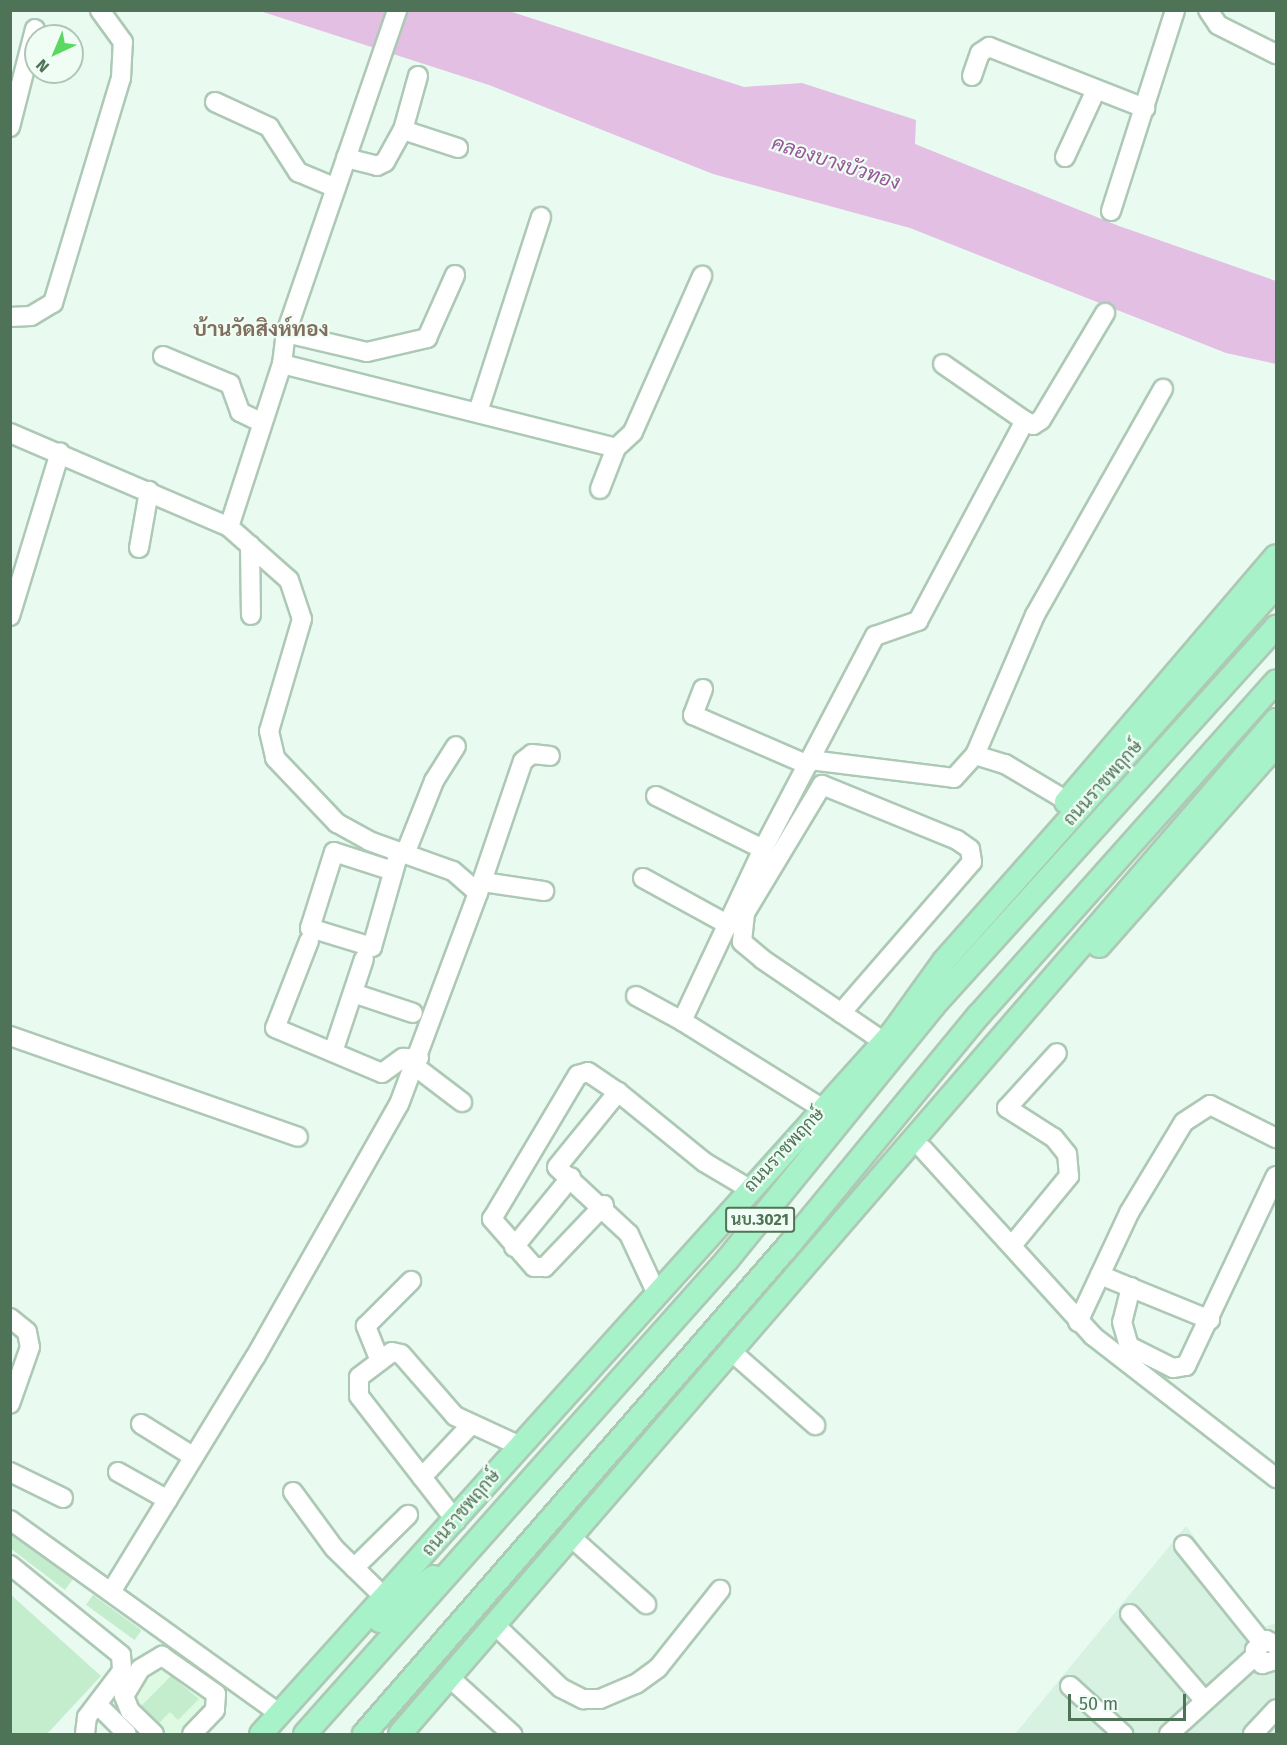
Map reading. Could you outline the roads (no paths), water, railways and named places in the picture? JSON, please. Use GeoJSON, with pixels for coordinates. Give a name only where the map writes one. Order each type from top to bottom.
{"type":"FeatureCollection","features":[{"type":"Feature","properties":{"kind":"main road"},"geometry":{"type":"LineString","coordinates":[[889,1037],[934,952],[1067,801],[1276,556]]}},
{"type":"Feature","properties":{"kind":"main road","name":"ถนนราชพฤกษ์"},"geometry":{"type":"LineString","coordinates":[[261,1734],[341,1652],[385,1598],[456,1521],[748,1188],[889,1037],[944,961],[1192,684],[1276,586]]}},
{"type":"Feature","properties":{"kind":"main road","name":"ถนนราชพฤกษ์"},"geometry":{"type":"LineString","coordinates":[[305,1734],[483,1538],[727,1260],[934,1005],[1276,627]]}},
{"type":"Feature","properties":{"kind":"main road","name":"นบ.3021"},"geometry":{"type":"LineString","coordinates":[[364,1734],[475,1612],[978,1016],[1276,681]]}},
{"type":"Feature","properties":{"kind":"main road"},"geometry":{"type":"LineString","coordinates":[[400,1734],[1276,720]]}},
{"type":"Feature","properties":{"kind":"main road"},"geometry":{"type":"LineString","coordinates":[[819,1249],[874,1205],[1276,745]]}},
{"type":"Feature","properties":{"kind":"main road"},"geometry":{"type":"LineString","coordinates":[[475,1612],[588,1518]]}},
{"type":"Feature","properties":{"kind":"main road"},"geometry":{"type":"LineString","coordinates":[[341,1652],[483,1538]]}},
{"type":"Feature","properties":{"kind":"street"},"geometry":{"type":"LineString","coordinates":[[10,317],[31,316],[53,303],[121,78],[123,42],[100,10]]}},
{"type":"Feature","properties":{"kind":"street"},"geometry":{"type":"LineString","coordinates":[[229,526],[282,364],[286,333],[397,10]]}},
{"type":"Feature","properties":{"kind":"street"},"geometry":{"type":"LineString","coordinates":[[1111,211],[1175,10]]}},
{"type":"Feature","properties":{"kind":"street"},"geometry":{"type":"LineString","coordinates":[[1208,10],[1218,25],[1276,54]]}},
{"type":"Feature","properties":{"kind":"street"},"geometry":{"type":"LineString","coordinates":[[972,76],[980,53],[989,47],[1145,108]]}},
{"type":"Feature","properties":{"kind":"street"},"geometry":{"type":"LineString","coordinates":[[10,127],[24,72]]}},
{"type":"Feature","properties":{"kind":"street"},"geometry":{"type":"LineString","coordinates":[[346,158],[377,166],[385,162],[403,130],[418,76]]}},
{"type":"Feature","properties":{"kind":"street"},"geometry":{"type":"LineString","coordinates":[[1065,157],[1096,90]]}},
{"type":"Feature","properties":{"kind":"street"},"geometry":{"type":"LineString","coordinates":[[215,102],[269,127],[298,172],[336,188]]}},
{"type":"Feature","properties":{"kind":"street"},"geometry":{"type":"LineString","coordinates":[[403,130],[458,148]]}},
{"type":"Feature","properties":{"kind":"street"},"geometry":{"type":"LineString","coordinates":[[478,412],[541,217]]}},
{"type":"Feature","properties":{"kind":"street"},"geometry":{"type":"LineString","coordinates":[[286,333],[368,352],[427,338],[455,275]]}},
{"type":"Feature","properties":{"kind":"street"},"geometry":{"type":"LineString","coordinates":[[600,489],[616,448],[633,432],[702,276]]}},
{"type":"Feature","properties":{"kind":"street"},"geometry":{"type":"LineString","coordinates":[[943,364],[1033,425],[1041,420],[1105,313]]}},
{"type":"Feature","properties":{"kind":"street"},"geometry":{"type":"LineString","coordinates":[[163,356],[230,384],[240,412],[263,423]]}},
{"type":"Feature","properties":{"kind":"street"},"geometry":{"type":"LineString","coordinates":[[282,364],[616,448]]}},
{"type":"Feature","properties":{"kind":"street"},"geometry":{"type":"LineString","coordinates":[[703,689],[693,715],[809,763],[954,778],[975,755],[1035,615],[1162,389]]}},
{"type":"Feature","properties":{"kind":"street"},"geometry":{"type":"LineString","coordinates":[[682,1020],[729,925],[763,849],[875,636],[918,621],[1025,421]]}},
{"type":"Feature","properties":{"kind":"street"},"geometry":{"type":"LineString","coordinates":[[10,433],[60,452],[229,526],[289,580],[301,603],[302,619],[269,731],[275,758],[337,823],[402,853],[453,871],[481,887],[544,891]]}},
{"type":"Feature","properties":{"kind":"street"},"geometry":{"type":"LineString","coordinates":[[10,616],[18,560],[60,452]]}},
{"type":"Feature","properties":{"kind":"street"},"geometry":{"type":"LineString","coordinates":[[139,548],[149,491]]}},
{"type":"Feature","properties":{"kind":"street"},"geometry":{"type":"LineString","coordinates":[[250,545],[251,615]]}},
{"type":"Feature","properties":{"kind":"street"},"geometry":{"type":"LineString","coordinates":[[393,871],[334,852],[310,928],[372,947],[393,871],[434,782],[456,746]]}},
{"type":"Feature","properties":{"kind":"street"},"geometry":{"type":"LineString","coordinates":[[112,1590],[339,1215],[418,1062],[481,887],[523,761],[532,754],[550,756]]}},
{"type":"Feature","properties":{"kind":"street"},"geometry":{"type":"LineString","coordinates":[[975,755],[1005,764],[1067,801]]}},
{"type":"Feature","properties":{"kind":"street"},"geometry":{"type":"LineString","coordinates":[[841,1013],[972,862],[970,849],[957,840],[822,785],[745,914],[742,942],[841,1013],[889,1037]]}},
{"type":"Feature","properties":{"kind":"street"},"geometry":{"type":"LineString","coordinates":[[656,796],[763,849]]}},
{"type":"Feature","properties":{"kind":"street"},"geometry":{"type":"LineString","coordinates":[[643,878],[729,925]]}},
{"type":"Feature","properties":{"kind":"street"},"geometry":{"type":"LineString","coordinates":[[309,940],[275,1028],[382,1073],[403,1058],[418,1062],[462,1102]]}},
{"type":"Feature","properties":{"kind":"street"},"geometry":{"type":"LineString","coordinates":[[333,1053],[364,959]]}},
{"type":"Feature","properties":{"kind":"street"},"geometry":{"type":"LineString","coordinates":[[353,993],[413,1013]]}},
{"type":"Feature","properties":{"kind":"street"},"geometry":{"type":"LineString","coordinates":[[636,996],[682,1020],[824,1109]]}},
{"type":"Feature","properties":{"kind":"street"},"geometry":{"type":"LineString","coordinates":[[10,1036],[298,1137]]}},
{"type":"Feature","properties":{"kind":"street"},"geometry":{"type":"LineString","coordinates":[[1014,1243],[1070,1176],[1067,1154],[1054,1138],[1007,1108],[1057,1053]]}},
{"type":"Feature","properties":{"kind":"street"},"geometry":{"type":"LineString","coordinates":[[603,1205],[544,1267],[534,1267],[514,1247],[492,1219],[578,1075],[588,1072],[618,1092],[704,1162],[748,1188]]}},
{"type":"Feature","properties":{"kind":"street"},"geometry":{"type":"LineString","coordinates":[[514,1247],[618,1092]]}},
{"type":"Feature","properties":{"kind":"street"},"geometry":{"type":"LineString","coordinates":[[1078,1322],[1172,1136],[1197,1111],[1210,1105],[1276,1138]]}},
{"type":"Feature","properties":{"kind":"street"},"geometry":{"type":"LineString","coordinates":[[536,1145],[603,1205],[629,1234],[656,1292]]}},
{"type":"Feature","properties":{"kind":"street"},"geometry":{"type":"LineString","coordinates":[[923,1149],[1014,1243],[1078,1322],[1276,1478]]}},
{"type":"Feature","properties":{"kind":"street"},"geometry":{"type":"LineString","coordinates":[[1131,1287],[1122,1322],[1123,1337],[1129,1346],[1173,1368],[1186,1366],[1192,1358],[1276,1176]]}},
{"type":"Feature","properties":{"kind":"street"},"geometry":{"type":"LineString","coordinates":[[1100,1275],[1210,1320]]}},
{"type":"Feature","properties":{"kind":"street"},"geometry":{"type":"LineString","coordinates":[[380,1361],[366,1326],[411,1281]]}},
{"type":"Feature","properties":{"kind":"street"},"geometry":{"type":"LineString","coordinates":[[10,1318],[27,1332],[30,1347],[10,1404]]}},
{"type":"Feature","properties":{"kind":"street"},"geometry":{"type":"LineString","coordinates":[[456,1521],[356,1386],[392,1352],[401,1354],[469,1427],[520,1446]]}},
{"type":"Feature","properties":{"kind":"street"},"geometry":{"type":"LineString","coordinates":[[732,1352],[815,1425]]}},
{"type":"Feature","properties":{"kind":"street"},"geometry":{"type":"LineString","coordinates":[[141,1424],[194,1457]]}},
{"type":"Feature","properties":{"kind":"street"},"geometry":{"type":"LineString","coordinates":[[422,1477],[469,1427]]}},
{"type":"Feature","properties":{"kind":"street"},"geometry":{"type":"LineString","coordinates":[[10,1472],[63,1498]]}},
{"type":"Feature","properties":{"kind":"street"},"geometry":{"type":"LineString","coordinates":[[118,1472],[168,1500]]}},
{"type":"Feature","properties":{"kind":"street"},"geometry":{"type":"LineString","coordinates":[[293,1492],[354,1568],[385,1598]]}},
{"type":"Feature","properties":{"kind":"street"},"geometry":{"type":"LineString","coordinates":[[354,1568],[408,1515]]}},
{"type":"Feature","properties":{"kind":"street"},"geometry":{"type":"LineString","coordinates":[[10,1520],[112,1590],[280,1714]]}},
{"type":"Feature","properties":{"kind":"street"},"geometry":{"type":"LineString","coordinates":[[571,1537],[646,1604]]}},
{"type":"Feature","properties":{"kind":"street"},"geometry":{"type":"LineString","coordinates":[[1184,1545],[1264,1647],[1262,1664],[1276,1660]]}},
{"type":"Feature","properties":{"kind":"street"},"geometry":{"type":"LineString","coordinates":[[10,1565],[121,1655],[122,1671],[97,1704],[85,1734]]}},
{"type":"Feature","properties":{"kind":"street"},"geometry":{"type":"LineString","coordinates":[[495,1625],[561,1688],[583,1699],[600,1699],[636,1684],[658,1668],[720,1590]]}},
{"type":"Feature","properties":{"kind":"street"},"geometry":{"type":"LineString","coordinates":[[1130,1614],[1203,1699]]}},
{"type":"Feature","properties":{"kind":"street"},"geometry":{"type":"LineString","coordinates":[[1169,1734],[1203,1699],[1264,1647]]}},
{"type":"Feature","properties":{"kind":"street"},"geometry":{"type":"LineString","coordinates":[[154,1734],[130,1711],[124,1696],[140,1669],[162,1656],[216,1694],[215,1710],[192,1734]]}},
{"type":"Feature","properties":{"kind":"street"},"geometry":{"type":"LineString","coordinates":[[450,1678],[513,1734]]}},
{"type":"Feature","properties":{"kind":"street"},"geometry":{"type":"LineString","coordinates":[[1070,1686],[1123,1734]]}},
{"type":"Feature","properties":{"kind":"street"},"geometry":{"type":"LineString","coordinates":[[97,1704],[127,1734]]}},
{"type":"Feature","properties":{"kind":"street"},"geometry":{"type":"LineString","coordinates":[[1254,1734],[1276,1709]]}},
{"type":"Feature","properties":{"kind":"water","name":"คลองบางบัวทอง"},"geometry":{"type":"Polygon","coordinates":[[[260,11],[509,11],[744,87],[802,83],[916,120],[915,144],[1119,226],[1276,281],[1276,364],[1226,353],[910,228],[713,174],[489,85],[260,11]]]}},
{"type":"Feature","properties":{"kind":"district","name":"บ้านวัดสิงห์ทอง"},"geometry":{"type":"Point","coordinates":[261,329]}}]}
